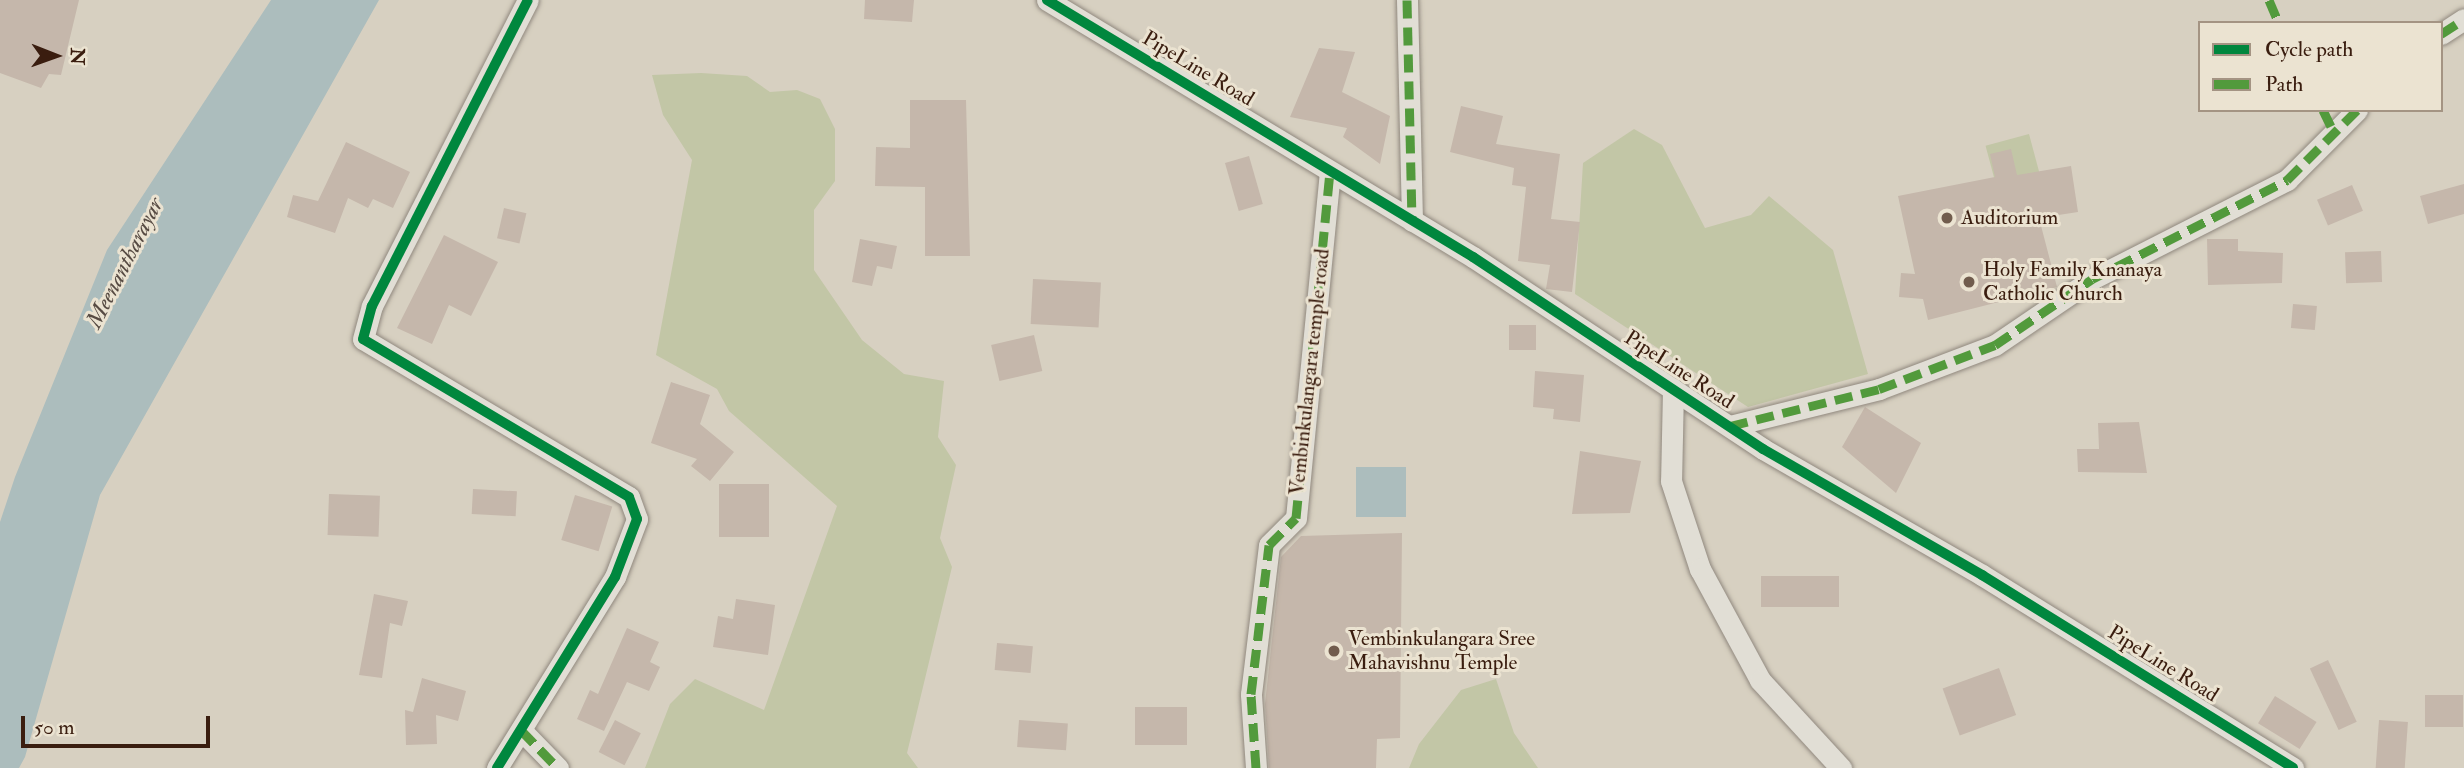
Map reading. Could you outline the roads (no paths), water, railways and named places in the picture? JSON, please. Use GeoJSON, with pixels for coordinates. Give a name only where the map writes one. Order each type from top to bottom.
{"type":"FeatureCollection","features":[{"type":"Feature","properties":{"kind":"street"},"geometry":{"type":"LineString","coordinates":[[497,768],[615,577],[632,539],[633,506],[629,497],[363,339],[372,306],[528,0]]}},
{"type":"Feature","properties":{"kind":"street","name":"PipeLine Road"},"geometry":{"type":"LineString","coordinates":[[1046,0],[1412,221],[1730,426],[2293,768]]}},
{"type":"Feature","properties":{"kind":"street"},"geometry":{"type":"LineString","coordinates":[[1407,0],[1412,221]]}},
{"type":"Feature","properties":{"kind":"street"},"geometry":{"type":"LineString","coordinates":[[2443,33],[2464,19]]}},
{"type":"Feature","properties":{"kind":"street"},"geometry":{"type":"LineString","coordinates":[[1730,426],[1879,388],[1996,345],[2092,279],[2287,180],[2355,112]]}},
{"type":"Feature","properties":{"kind":"street","name":"Vembinkulangara temple road"},"geometry":{"type":"LineString","coordinates":[[1256,768],[1251,694],[1267,558],[1269,545],[1296,518],[1330,173]]}},
{"type":"Feature","properties":{"kind":"street"},"geometry":{"type":"LineString","coordinates":[[1673,389],[1671,481],[1700,569],[1760,680],[1841,768]]}},
{"type":"Feature","properties":{"kind":"street"},"geometry":{"type":"LineString","coordinates":[[521,730],[558,768]]}},
{"type":"Feature","properties":{"kind":"water","name":"Meenantharayar"},"geometry":{"type":"Polygon","coordinates":[[[271,0],[379,0],[100,495],[25,757],[19,768],[0,768],[0,522],[15,477],[107,250],[271,0]]]}},
{"type":"Feature","properties":{"kind":"water"},"geometry":{"type":"Polygon","coordinates":[[[1356,467],[1406,467],[1406,517],[1356,517],[1356,467]]]}},
{"type":"Feature","properties":{"kind":"place","name":"Auditorium"},"geometry":{"type":"Point","coordinates":[1947,218]}},
{"type":"Feature","properties":{"kind":"place","name":"Holy Family Knanaya Catholic Church"},"geometry":{"type":"Point","coordinates":[1969,282]}},
{"type":"Feature","properties":{"kind":"place","name":"Vembinkulangara Sree Mahavishnu Temple"},"geometry":{"type":"Point","coordinates":[1334,651]}}]}
